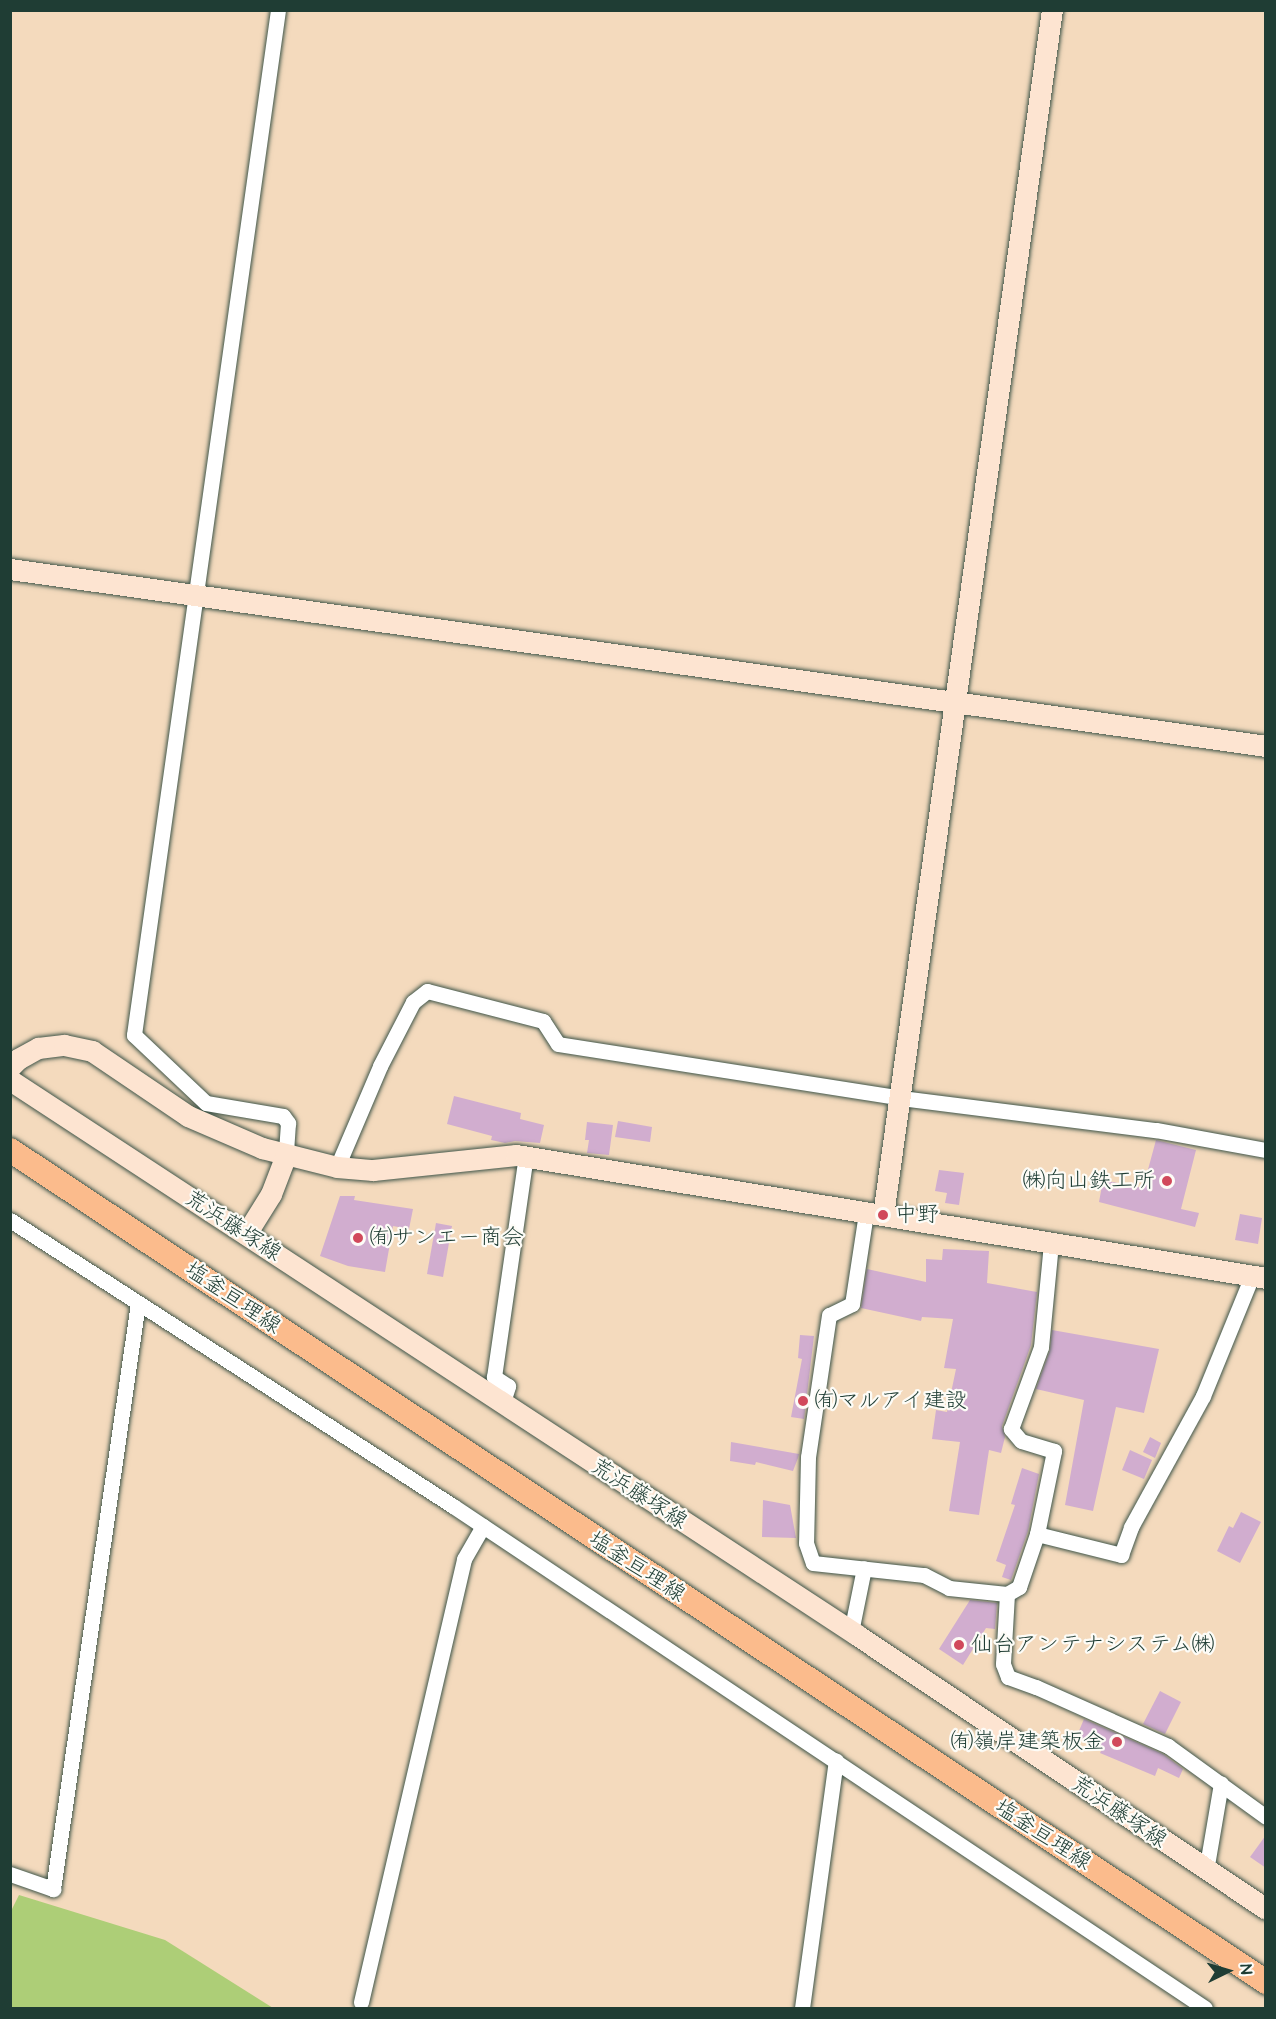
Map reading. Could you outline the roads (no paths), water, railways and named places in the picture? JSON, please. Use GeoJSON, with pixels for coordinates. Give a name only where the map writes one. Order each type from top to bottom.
{"type":"FeatureCollection","features":[{"type":"Feature","properties":{"kind":"main road","name":"塩釜亘理線"},"geometry":{"type":"LineString","coordinates":[[10,1150],[1266,1982]]}},
{"type":"Feature","properties":{"kind":"street"},"geometry":{"type":"LineString","coordinates":[[246,1234],[271,1194],[286,1155],[288,1123],[283,1116],[206,1103],[134,1035],[278,10]]}},
{"type":"Feature","properties":{"kind":"street"},"geometry":{"type":"LineString","coordinates":[[1052,10],[954,702],[901,1098],[852,1304],[829,1316],[808,1457],[806,1543],[813,1563],[924,1575],[948,1588],[1007,1594],[1019,1587],[1037,1534],[1054,1451],[1021,1440],[1011,1429],[1041,1347],[1052,1243]]}},
{"type":"Feature","properties":{"kind":"street"},"geometry":{"type":"LineString","coordinates":[[10,569],[1266,746]]}},
{"type":"Feature","properties":{"kind":"street"},"geometry":{"type":"LineString","coordinates":[[337,1167],[380,1066],[413,1002],[427,991],[543,1021],[558,1044],[901,1098],[1156,1130],[1266,1150]]}},
{"type":"Feature","properties":{"kind":"street"},"geometry":{"type":"LineString","coordinates":[[14,1063],[38,1048],[64,1045],[92,1051],[188,1116],[262,1148],[337,1167],[373,1170],[516,1155],[526,1156],[1259,1277],[1203,1396],[1131,1527],[1121,1556],[1037,1534]]}},
{"type":"Feature","properties":{"kind":"street","name":"荒浜藤塚線"},"geometry":{"type":"LineString","coordinates":[[10,1080],[851,1632],[1266,1909]]}},
{"type":"Feature","properties":{"kind":"street"},"geometry":{"type":"LineString","coordinates":[[502,1405],[508,1386],[494,1377],[526,1156]]}},
{"type":"Feature","properties":{"kind":"street"},"geometry":{"type":"LineString","coordinates":[[10,1220],[483,1526],[1205,2008]]}},
{"type":"Feature","properties":{"kind":"street"},"geometry":{"type":"LineString","coordinates":[[10,1874],[53,1889],[138,1303]]}},
{"type":"Feature","properties":{"kind":"street"},"geometry":{"type":"LineString","coordinates":[[361,2002],[464,1559],[483,1526]]}},
{"type":"Feature","properties":{"kind":"street"},"geometry":{"type":"LineString","coordinates":[[851,1632],[864,1568]]}},
{"type":"Feature","properties":{"kind":"street"},"geometry":{"type":"LineString","coordinates":[[1007,1594],[1003,1664],[1008,1677],[1036,1687],[1168,1746],[1266,1817]]}},
{"type":"Feature","properties":{"kind":"street"},"geometry":{"type":"LineString","coordinates":[[802,2008],[836,1760]]}},
{"type":"Feature","properties":{"kind":"street"},"geometry":{"type":"LineString","coordinates":[[1206,1870],[1221,1783]]}},
{"type":"Feature","properties":{"kind":"place","name":"㈱向山鉄工所"},"geometry":{"type":"Point","coordinates":[1167,1181]}},
{"type":"Feature","properties":{"kind":"place","name":"中野"},"geometry":{"type":"Point","coordinates":[883,1215]}},
{"type":"Feature","properties":{"kind":"place","name":"㈲サンエー商会"},"geometry":{"type":"Point","coordinates":[358,1238]}},
{"type":"Feature","properties":{"kind":"place","name":"㈲マルアイ建設"},"geometry":{"type":"Point","coordinates":[803,1401]}},
{"type":"Feature","properties":{"kind":"place","name":"仙台アンテナシステム㈱"},"geometry":{"type":"Point","coordinates":[959,1645]}},
{"type":"Feature","properties":{"kind":"place","name":"㈲嶺岸建築板金"},"geometry":{"type":"Point","coordinates":[1117,1742]}}]}
